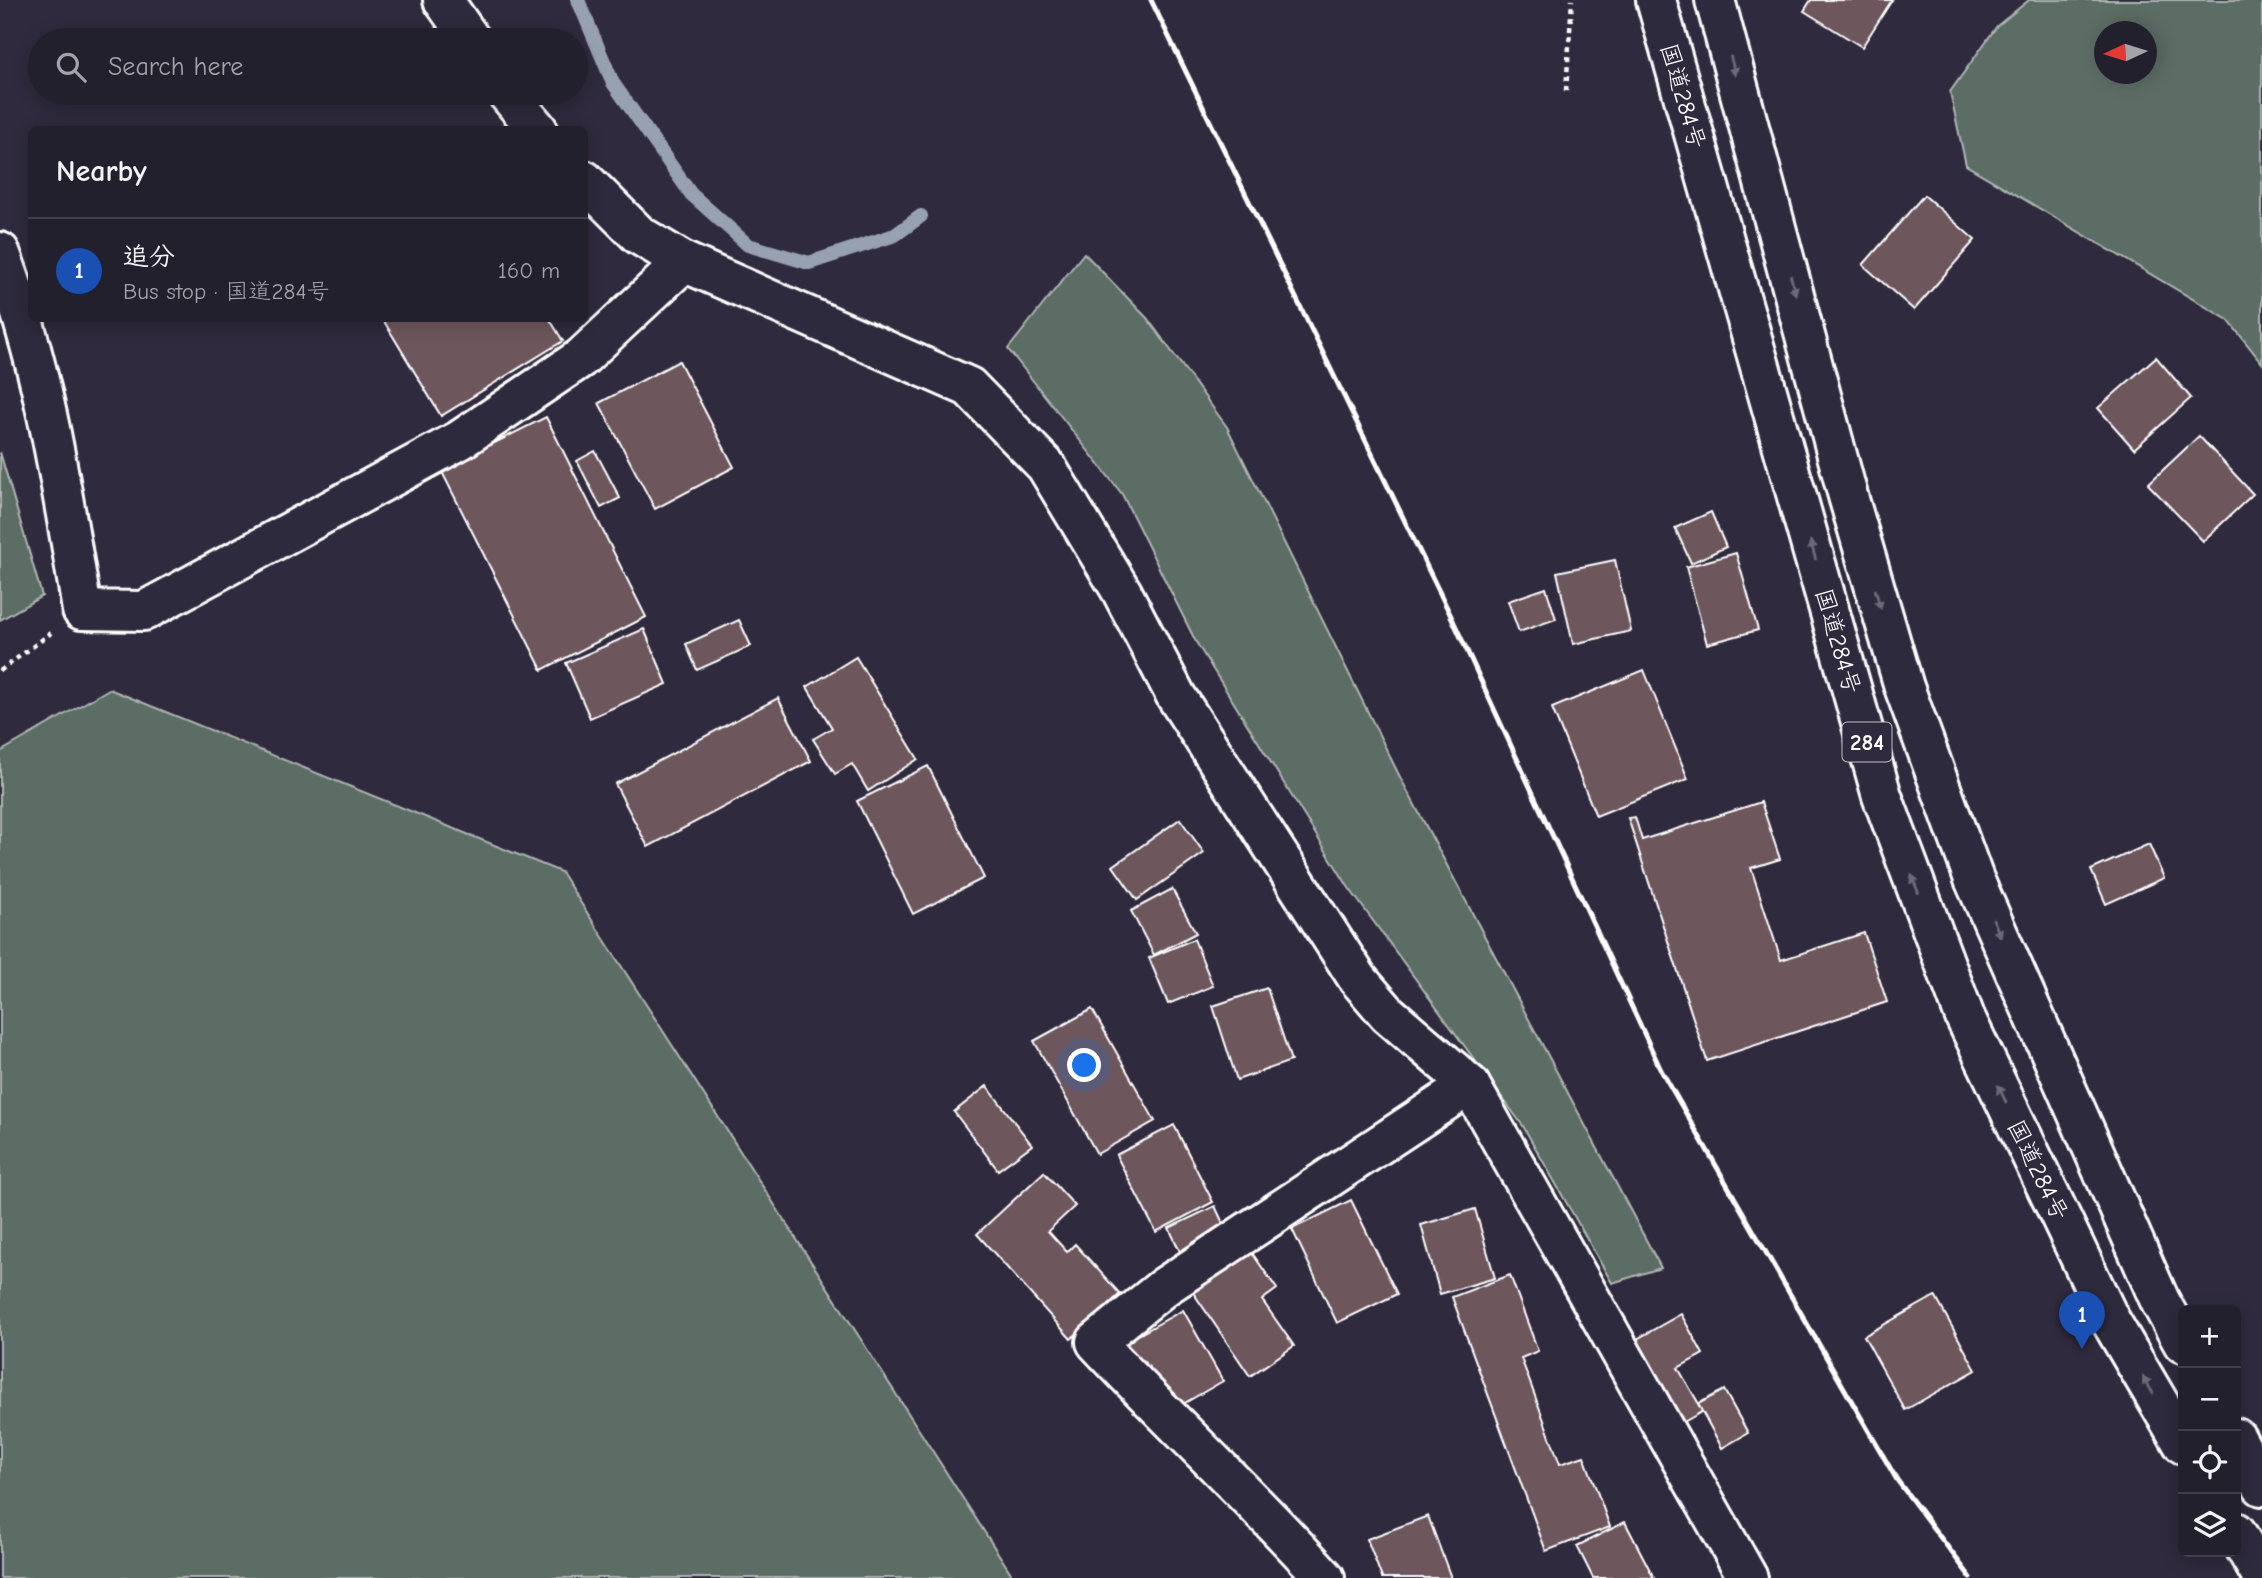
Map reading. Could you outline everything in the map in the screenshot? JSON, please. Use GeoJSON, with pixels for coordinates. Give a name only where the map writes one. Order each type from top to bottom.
{"type":"FeatureCollection","features":[{"type":"Feature","properties":{"kind":"main road"},"geometry":{"type":"LineString","coordinates":[[443,0],[463,28]]}},
{"type":"Feature","properties":{"kind":"main road","name":"国道284号"},"geometry":{"type":"LineString","coordinates":[[1715,0],[1848,496],[1904,687],[1975,879],[2160,1301],[2178,1334]]}},
{"type":"Feature","properties":{"kind":"main road","name":"国道284号"},"geometry":{"type":"LineString","coordinates":[[1660,2],[1887,809],[1965,1017],[2109,1318],[2178,1435]]}},
{"type":"Feature","properties":{"kind":"main road"},"geometry":{"type":"LineString","coordinates":[[517,105],[535,126]]}},
{"type":"Feature","properties":{"kind":"main road"},"geometry":{"type":"LineString","coordinates":[[588,184],[639,235],[684,262],[970,387],[1046,466],[1122,592],[1176,696],[1358,979],[1388,1014],[1470,1084],[1748,1578]]}},
{"type":"Feature","properties":{"kind":"main road"},"geometry":{"type":"LineString","coordinates":[[0,252],[15,291],[54,445],[82,610],[144,611],[460,440],[581,358],[684,262]]}},
{"type":"Feature","properties":{"kind":"main road"},"geometry":{"type":"LineString","coordinates":[[1325,1578],[1273,1520],[1167,1418],[1096,1342],[1164,1287],[1470,1084]]}},
{"type":"Feature","properties":{"kind":"main road"},"geometry":{"type":"LineString","coordinates":[[2241,1447],[2262,1486]]}},
{"type":"Feature","properties":{"kind":"main road"},"geometry":{"type":"LineString","coordinates":[[2241,1541],[2262,1577]]}},
{"type":"Feature","properties":{"kind":"path"},"geometry":{"type":"LineString","coordinates":[[1566,91],[1572,0]]}},
{"type":"Feature","properties":{"kind":"path"},"geometry":{"type":"LineString","coordinates":[[0,671],[82,610]]}},
{"type":"Feature","properties":{"kind":"green space"},"geometry":{"type":"Polygon","coordinates":[[[2029,0],[2262,0],[2262,363],[2228,320],[1966,165],[1950,92],[1997,26],[2029,0]]]}},
{"type":"Feature","properties":{"kind":"green space"},"geometry":{"type":"Polygon","coordinates":[[[1084,253],[1147,318],[1227,427],[1401,779],[1661,1268],[1612,1283],[1523,1126],[1349,888],[1196,642],[1122,494],[1008,349],[1084,253]]]}},
{"type":"Feature","properties":{"kind":"green space"},"geometry":{"type":"Polygon","coordinates":[[[0,452],[42,596],[0,620],[0,452]]]}},
{"type":"Feature","properties":{"kind":"green space"},"geometry":{"type":"Polygon","coordinates":[[[109,689],[561,872],[1014,1578],[0,1578],[0,752],[109,689]]]}},
{"type":"Feature","properties":{"kind":"building"},"geometry":{"type":"Polygon","coordinates":[[[1811,0],[1892,0],[1862,47],[1804,11],[1811,0]]]}},
{"type":"Feature","properties":{"kind":"building"},"geometry":{"type":"Polygon","coordinates":[[[1924,195],[1975,240],[1914,310],[1863,265],[1924,195]]]}},
{"type":"Feature","properties":{"kind":"building"},"geometry":{"type":"Polygon","coordinates":[[[384,322],[551,322],[563,341],[441,416],[384,322]]]}},
{"type":"Feature","properties":{"kind":"building"},"geometry":{"type":"Polygon","coordinates":[[[2156,357],[2191,398],[2134,449],[2098,408],[2156,357]]]}},
{"type":"Feature","properties":{"kind":"building"},"geometry":{"type":"Polygon","coordinates":[[[679,361],[734,467],[655,509],[599,403],[679,361]]]}},
{"type":"Feature","properties":{"kind":"building"},"geometry":{"type":"Polygon","coordinates":[[[546,417],[646,617],[542,670],[441,470],[546,417]]]}},
{"type":"Feature","properties":{"kind":"building"},"geometry":{"type":"Polygon","coordinates":[[[2199,436],[2253,494],[2203,541],[2148,484],[2199,436]]]}},
{"type":"Feature","properties":{"kind":"building"},"geometry":{"type":"Polygon","coordinates":[[[595,451],[620,498],[601,508],[577,461],[595,451]]]}},
{"type":"Feature","properties":{"kind":"building"},"geometry":{"type":"Polygon","coordinates":[[[1711,512],[1726,547],[1691,563],[1675,528],[1711,512]]]}},
{"type":"Feature","properties":{"kind":"building"},"geometry":{"type":"Polygon","coordinates":[[[1736,553],[1758,630],[1707,644],[1686,567],[1736,553]]]}},
{"type":"Feature","properties":{"kind":"building"},"geometry":{"type":"Polygon","coordinates":[[[1615,560],[1631,631],[1573,644],[1557,572],[1615,560]]]}},
{"type":"Feature","properties":{"kind":"building"},"geometry":{"type":"Polygon","coordinates":[[[1546,588],[1556,619],[1519,632],[1508,601],[1546,588]]]}},
{"type":"Feature","properties":{"kind":"building"},"geometry":{"type":"Polygon","coordinates":[[[739,620],[751,646],[697,670],[686,644],[739,620]]]}},
{"type":"Feature","properties":{"kind":"building"},"geometry":{"type":"Polygon","coordinates":[[[644,629],[667,684],[590,718],[566,663],[644,629]]]}},
{"type":"Feature","properties":{"kind":"building"},"geometry":{"type":"Polygon","coordinates":[[[856,657],[918,759],[868,791],[852,764],[835,774],[813,739],[832,728],[807,687],[856,657]]]}},
{"type":"Feature","properties":{"kind":"building"},"geometry":{"type":"Polygon","coordinates":[[[1644,670],[1688,779],[1596,816],[1552,708],[1644,670]]]}},
{"type":"Feature","properties":{"kind":"building"},"geometry":{"type":"Polygon","coordinates":[[[778,698],[811,761],[648,847],[615,784],[778,698]]]}},
{"type":"Feature","properties":{"kind":"building"},"geometry":{"type":"Polygon","coordinates":[[[928,766],[984,878],[913,914],[857,801],[928,766]]]}},
{"type":"Feature","properties":{"kind":"building"},"geometry":{"type":"Polygon","coordinates":[[[1761,802],[1780,859],[1751,868],[1781,960],[1864,933],[1887,1002],[1707,1061],[1628,818],[1635,817],[1642,840],[1761,802]]]}},
{"type":"Feature","properties":{"kind":"building"},"geometry":{"type":"Polygon","coordinates":[[[1180,819],[1204,853],[1137,900],[1113,866],[1180,819]]]}},
{"type":"Feature","properties":{"kind":"building"},"geometry":{"type":"Polygon","coordinates":[[[2149,844],[2164,878],[2106,904],[2091,870],[2149,844]]]}},
{"type":"Feature","properties":{"kind":"building"},"geometry":{"type":"Polygon","coordinates":[[[1172,889],[1196,933],[1154,955],[1131,911],[1172,889]]]}},
{"type":"Feature","properties":{"kind":"building"},"geometry":{"type":"Polygon","coordinates":[[[1194,939],[1213,986],[1168,1004],[1149,958],[1194,939]]]}},
{"type":"Feature","properties":{"kind":"building"},"geometry":{"type":"Polygon","coordinates":[[[1267,988],[1291,1061],[1237,1080],[1213,1006],[1267,988]]]}},
{"type":"Feature","properties":{"kind":"building"},"geometry":{"type":"Polygon","coordinates":[[[1092,1009],[1155,1121],[1097,1154],[1034,1041],[1092,1009]]]}},
{"type":"Feature","properties":{"kind":"building"},"geometry":{"type":"Polygon","coordinates":[[[987,1086],[1032,1145],[998,1170],[954,1112],[987,1086]]]}},
{"type":"Feature","properties":{"kind":"building"},"geometry":{"type":"Polygon","coordinates":[[[1174,1125],[1213,1202],[1156,1232],[1116,1155],[1174,1125]]]}},
{"type":"Feature","properties":{"kind":"building"},"geometry":{"type":"Polygon","coordinates":[[[1044,1172],[1075,1206],[1048,1231],[1067,1252],[1075,1244],[1120,1294],[1071,1339],[977,1234],[1044,1172]]]}},
{"type":"Feature","properties":{"kind":"building"},"geometry":{"type":"Polygon","coordinates":[[[1351,1200],[1397,1294],[1337,1323],[1292,1229],[1351,1200]]]}},
{"type":"Feature","properties":{"kind":"building"},"geometry":{"type":"Polygon","coordinates":[[[1215,1206],[1229,1236],[1183,1258],[1169,1228],[1215,1206]]]}},
{"type":"Feature","properties":{"kind":"building"},"geometry":{"type":"Polygon","coordinates":[[[1475,1209],[1495,1278],[1440,1294],[1421,1225],[1475,1209]]]}},
{"type":"Feature","properties":{"kind":"building"},"geometry":{"type":"Polygon","coordinates":[[[1250,1250],[1277,1289],[1262,1300],[1294,1346],[1250,1376],[1192,1291],[1250,1250]]]}},
{"type":"Feature","properties":{"kind":"building"},"geometry":{"type":"Polygon","coordinates":[[[1510,1275],[1538,1351],[1521,1358],[1560,1464],[1584,1456],[1610,1527],[1546,1551],[1452,1297],[1510,1275]]]}},
{"type":"Feature","properties":{"kind":"building"},"geometry":{"type":"Polygon","coordinates":[[[1935,1296],[1976,1370],[1905,1410],[1864,1336],[1935,1296]]]}},
{"type":"Feature","properties":{"kind":"building"},"geometry":{"type":"Polygon","coordinates":[[[1183,1310],[1223,1381],[1176,1408],[1117,1347],[1183,1310]]]}},
{"type":"Feature","properties":{"kind":"building"},"geometry":{"type":"Polygon","coordinates":[[[1681,1314],[1703,1354],[1678,1368],[1703,1411],[1656,1438],[1609,1355],[1681,1314]]]}},
{"type":"Feature","properties":{"kind":"building"},"geometry":{"type":"Polygon","coordinates":[[[1724,1390],[1748,1433],[1722,1448],[1698,1404],[1724,1390]]]}},
{"type":"Feature","properties":{"kind":"building"},"geometry":{"type":"Polygon","coordinates":[[[1428,1516],[1451,1578],[1382,1578],[1367,1539],[1428,1516]]]}},
{"type":"Feature","properties":{"kind":"building"},"geometry":{"type":"Polygon","coordinates":[[[1625,1522],[1654,1578],[1593,1578],[1577,1546],[1625,1522]]]}},
{"type":"Feature","properties":{"kind":"waterway"},"geometry":{"type":"LineString","coordinates":[[578,0],[613,83],[691,194],[748,245],[809,263],[895,235],[921,216]]}},
{"type":"Feature","properties":{"kind":"railway"},"geometry":{"type":"LineString","coordinates":[[1151,0],[1451,616],[1661,1070],[1897,1480],[1971,1578]]}},
{"type":"Feature","properties":{"kind":"place","name":"追分"},"geometry":{"type":"Point","coordinates":[2082,1349]}}]}
